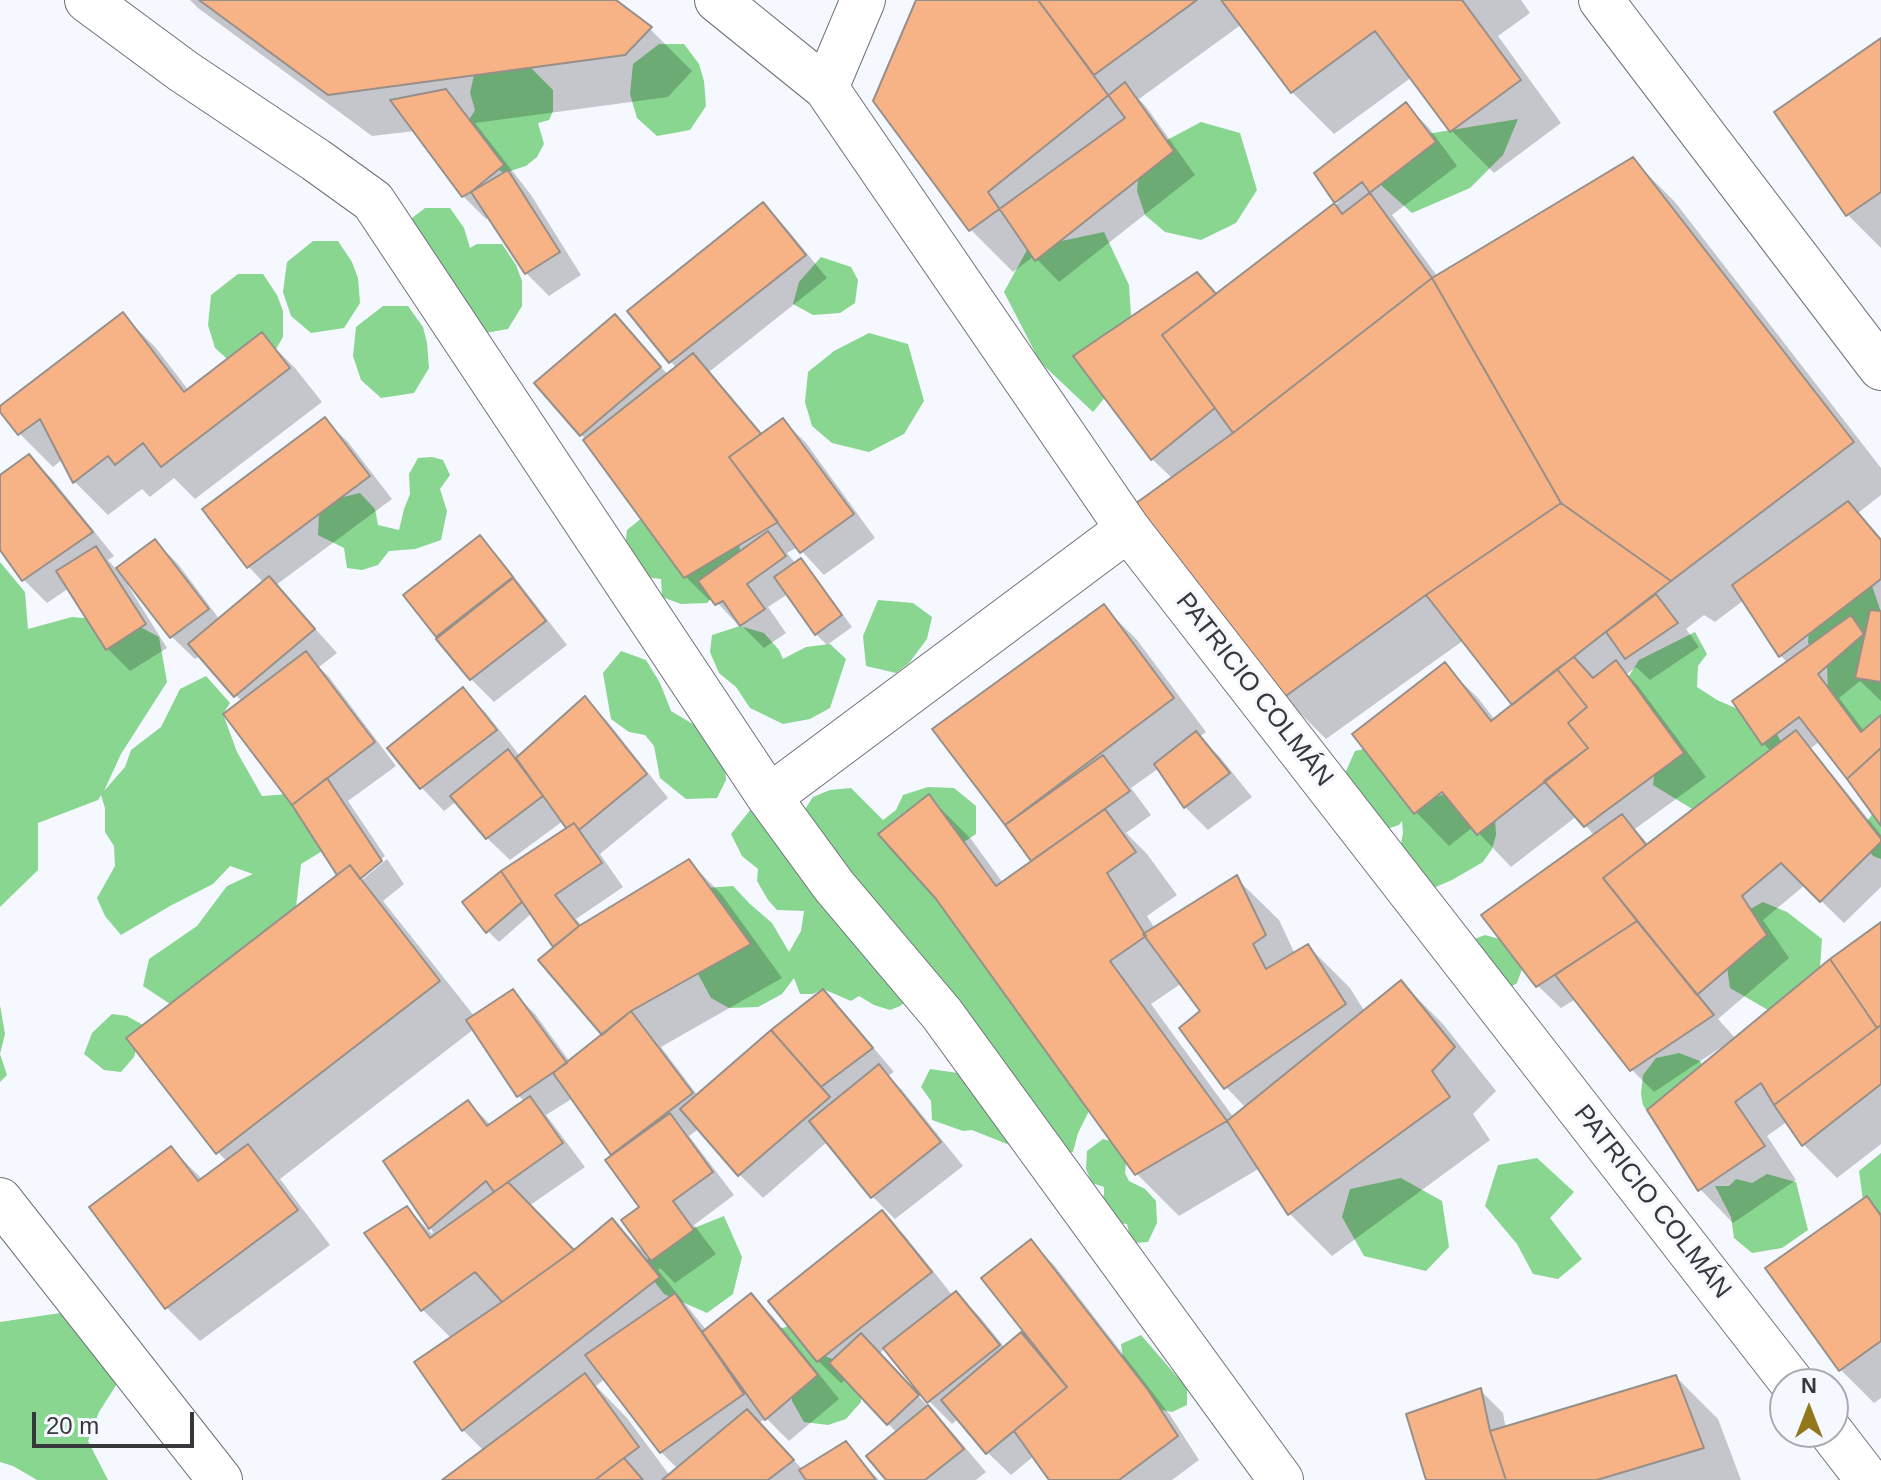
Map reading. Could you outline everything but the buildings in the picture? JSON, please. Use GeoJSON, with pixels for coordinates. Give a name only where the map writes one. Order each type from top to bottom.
{"type":"FeatureCollection","features":[{"type":"Feature","properties":{"kind":"street"},"geometry":{"type":"LineString","coordinates":[[87,0],[183,71],[373,201],[769,797],[834,886],[942,1014],[1281,1480]]}},
{"type":"Feature","properties":{"kind":"street","name":"PATRICIO COLMÁN"},"geometry":{"type":"LineString","coordinates":[[717,0],[826,88],[1128,529],[1781,1368]]}},
{"type":"Feature","properties":{"kind":"street"},"geometry":{"type":"LineString","coordinates":[[826,88],[863,0]]}},
{"type":"Feature","properties":{"kind":"street"},"geometry":{"type":"LineString","coordinates":[[1601,0],[1881,368]]}},
{"type":"Feature","properties":{"kind":"street"},"geometry":{"type":"LineString","coordinates":[[769,797],[1128,529]]}},
{"type":"Feature","properties":{"kind":"street"},"geometry":{"type":"LineString","coordinates":[[0,1200],[220,1480]]}},
{"type":"Feature","properties":{"kind":"street"},"geometry":{"type":"LineString","coordinates":[[1848,1448],[1869,1467]]}},
{"type":"Feature","properties":{"kind":"green space"},"geometry":{"type":"Polygon","coordinates":[[[659,44],[684,44],[699,64],[706,106],[690,130],[657,136],[637,118],[630,94],[633,64],[659,44]]]}},
{"type":"Feature","properties":{"kind":"green space"},"geometry":{"type":"Polygon","coordinates":[[[499,62],[531,68],[553,90],[553,111],[549,120],[538,123],[544,144],[537,157],[526,166],[504,173],[481,160],[466,125],[475,110],[470,93],[474,75],[499,62]]]}},
{"type":"Feature","properties":{"kind":"green space"},"geometry":{"type":"Polygon","coordinates":[[[1518,119],[1503,155],[1470,188],[1412,213],[1373,178],[1421,135],[1518,119]]]}},
{"type":"Feature","properties":{"kind":"green space"},"geometry":{"type":"Polygon","coordinates":[[[1201,122],[1240,133],[1257,190],[1236,223],[1201,240],[1165,232],[1145,215],[1137,191],[1140,161],[1167,140],[1201,122]]]}},
{"type":"Feature","properties":{"kind":"green space"},"geometry":{"type":"Polygon","coordinates":[[[425,208],[450,208],[464,228],[470,248],[477,244],[502,244],[522,281],[522,306],[508,329],[474,335],[399,228],[425,208]]]}},
{"type":"Feature","properties":{"kind":"green space"},"geometry":{"type":"Polygon","coordinates":[[[1104,232],[1129,285],[1134,362],[1093,412],[1040,362],[1004,292],[1028,248],[1104,232]]]}},
{"type":"Feature","properties":{"kind":"green space"},"geometry":{"type":"Polygon","coordinates":[[[313,241],[338,241],[358,278],[360,303],[344,328],[311,333],[291,316],[283,292],[287,262],[313,241]]]}},
{"type":"Feature","properties":{"kind":"green space"},"geometry":{"type":"Polygon","coordinates":[[[821,257],[851,267],[858,280],[855,303],[840,313],[813,315],[793,304],[799,282],[821,257]]]}},
{"type":"Feature","properties":{"kind":"green space"},"geometry":{"type":"Polygon","coordinates":[[[238,274],[263,274],[283,311],[283,337],[269,361],[235,366],[215,348],[208,325],[211,295],[238,274]]]}},
{"type":"Feature","properties":{"kind":"green space"},"geometry":{"type":"Polygon","coordinates":[[[383,306],[408,306],[423,327],[429,368],[414,393],[381,398],[361,380],[353,356],[356,327],[383,306]]]}},
{"type":"Feature","properties":{"kind":"green space"},"geometry":{"type":"Polygon","coordinates":[[[869,333],[908,344],[924,401],[904,434],[869,452],[832,443],[812,426],[805,402],[808,372],[834,351],[869,333]]]}},
{"type":"Feature","properties":{"kind":"green space"},"geometry":{"type":"Polygon","coordinates":[[[418,458],[443,460],[450,475],[440,489],[447,511],[441,540],[415,549],[389,551],[378,565],[362,570],[347,568],[344,548],[318,535],[319,513],[339,498],[360,493],[375,509],[378,525],[399,530],[410,494],[409,474],[418,458]]]}},
{"type":"Feature","properties":{"kind":"green space"},"geometry":{"type":"Polygon","coordinates":[[[648,513],[738,533],[740,551],[728,581],[707,603],[681,604],[662,597],[661,579],[652,578],[639,569],[625,549],[627,530],[648,513]]]}},
{"type":"Feature","properties":{"kind":"green space"},"geometry":{"type":"Polygon","coordinates":[[[0,562],[25,592],[28,629],[72,617],[131,622],[159,637],[167,682],[121,754],[104,791],[125,767],[131,750],[161,727],[180,689],[206,676],[230,703],[223,714],[237,752],[262,796],[289,794],[337,842],[301,864],[296,907],[206,984],[170,1004],[143,986],[149,959],[197,926],[227,886],[253,874],[230,866],[213,884],[121,935],[105,916],[97,898],[115,866],[114,846],[105,832],[105,808],[101,795],[98,800],[38,823],[38,870],[0,907],[0,562]]]}},
{"type":"Feature","properties":{"kind":"green space"},"geometry":{"type":"Polygon","coordinates":[[[1869,577],[1881,612],[1881,733],[1850,733],[1828,696],[1827,666],[1808,643],[1810,604],[1869,577]]]}},
{"type":"Feature","properties":{"kind":"green space"},"geometry":{"type":"Polygon","coordinates":[[[878,600],[913,603],[932,617],[927,639],[909,663],[896,673],[866,666],[863,636],[878,600]]]}},
{"type":"Feature","properties":{"kind":"green space"},"geometry":{"type":"Polygon","coordinates":[[[740,626],[764,633],[783,659],[806,647],[830,644],[846,659],[830,708],[810,719],[783,724],[750,708],[736,687],[719,673],[710,652],[712,635],[740,626]]]}},
{"type":"Feature","properties":{"kind":"green space"},"geometry":{"type":"Polygon","coordinates":[[[1695,632],[1707,654],[1698,666],[1697,687],[1717,700],[1770,723],[1790,756],[1702,815],[1653,785],[1660,718],[1616,710],[1624,684],[1639,660],[1695,632]]]}},
{"type":"Feature","properties":{"kind":"green space"},"geometry":{"type":"Polygon","coordinates":[[[621,651],[646,660],[660,683],[671,711],[723,742],[726,780],[717,798],[686,799],[660,778],[654,746],[645,735],[629,732],[611,719],[603,673],[621,651]]]}},
{"type":"Feature","properties":{"kind":"green space"},"geometry":{"type":"Polygon","coordinates":[[[1364,749],[1426,782],[1436,797],[1458,789],[1495,817],[1496,835],[1492,849],[1483,862],[1431,889],[1396,871],[1403,833],[1402,821],[1387,829],[1342,780],[1355,751],[1364,749]]]}},
{"type":"Feature","properties":{"kind":"green space"},"geometry":{"type":"Polygon","coordinates":[[[928,787],[954,788],[976,806],[976,834],[918,873],[1089,1111],[1073,1152],[1045,1155],[1022,1150],[972,1130],[963,1131],[932,1120],[931,1101],[921,1087],[930,1069],[958,1073],[974,1085],[912,997],[890,1010],[859,996],[851,1001],[823,989],[813,994],[800,994],[794,978],[782,994],[758,1007],[729,1008],[711,998],[698,974],[688,933],[706,888],[733,886],[772,923],[789,952],[801,931],[804,911],[777,910],[757,881],[758,869],[742,856],[731,834],[751,809],[780,815],[791,830],[813,797],[830,790],[851,788],[883,820],[896,810],[903,795],[928,787]]]}},
{"type":"Feature","properties":{"kind":"green space"},"geometry":{"type":"Polygon","coordinates":[[[1881,810],[1881,859],[1873,856],[1863,844],[1861,830],[1873,813],[1881,810]]]}},
{"type":"Feature","properties":{"kind":"green space"},"geometry":{"type":"Polygon","coordinates":[[[1763,902],[1787,912],[1822,939],[1819,981],[1768,1010],[1730,988],[1721,925],[1763,902]]]}},
{"type":"Feature","properties":{"kind":"green space"},"geometry":{"type":"Polygon","coordinates":[[[1485,935],[1503,940],[1516,954],[1522,969],[1517,983],[1497,996],[1469,941],[1485,935]]]}},
{"type":"Feature","properties":{"kind":"green space"},"geometry":{"type":"Polygon","coordinates":[[[0,1005],[5,1034],[0,1054],[0,1005]]]}},
{"type":"Feature","properties":{"kind":"green space"},"geometry":{"type":"Polygon","coordinates":[[[112,1014],[127,1016],[143,1025],[134,1057],[121,1072],[104,1070],[84,1054],[92,1033],[112,1014]]]}},
{"type":"Feature","properties":{"kind":"green space"},"geometry":{"type":"Polygon","coordinates":[[[1679,1053],[1700,1061],[1710,1079],[1671,1118],[1651,1118],[1643,1105],[1643,1075],[1656,1058],[1679,1053]]]}},
{"type":"Feature","properties":{"kind":"green space"},"geometry":{"type":"Polygon","coordinates":[[[0,1054],[7,1075],[0,1082],[0,1054]]]}},
{"type":"Feature","properties":{"kind":"green space"},"geometry":{"type":"Polygon","coordinates":[[[1103,1139],[1120,1144],[1127,1155],[1125,1173],[1129,1181],[1145,1189],[1156,1201],[1157,1223],[1148,1242],[1134,1243],[1127,1224],[1113,1223],[1100,1203],[1104,1187],[1092,1183],[1086,1169],[1087,1151],[1103,1139]]]}},
{"type":"Feature","properties":{"kind":"green space"},"geometry":{"type":"Polygon","coordinates":[[[1881,1153],[1881,1235],[1864,1208],[1859,1171],[1881,1153]]]}},
{"type":"Feature","properties":{"kind":"green space"},"geometry":{"type":"Polygon","coordinates":[[[1537,1158],[1574,1192],[1550,1218],[1582,1259],[1558,1279],[1533,1274],[1517,1244],[1485,1206],[1498,1165],[1537,1158]]]}},
{"type":"Feature","properties":{"kind":"green space"},"geometry":{"type":"Polygon","coordinates":[[[1767,1174],[1796,1182],[1808,1230],[1782,1248],[1752,1253],[1734,1238],[1731,1217],[1715,1186],[1729,1186],[1736,1179],[1752,1183],[1767,1174]]]}},
{"type":"Feature","properties":{"kind":"green space"},"geometry":{"type":"Polygon","coordinates":[[[1401,1178],[1442,1201],[1449,1247],[1426,1271],[1364,1256],[1342,1217],[1350,1189],[1401,1178]]]}},
{"type":"Feature","properties":{"kind":"green space"},"geometry":{"type":"Polygon","coordinates":[[[724,1216],[742,1257],[733,1294],[707,1313],[664,1294],[644,1268],[651,1250],[724,1216]]]}},
{"type":"Feature","properties":{"kind":"green space"},"geometry":{"type":"Polygon","coordinates":[[[67,1312],[122,1376],[99,1412],[88,1441],[108,1480],[37,1480],[0,1462],[0,1322],[67,1312]]]}},
{"type":"Feature","properties":{"kind":"green space"},"geometry":{"type":"Polygon","coordinates":[[[792,1325],[810,1329],[827,1357],[841,1362],[861,1379],[861,1402],[846,1419],[828,1425],[804,1422],[792,1401],[792,1385],[760,1335],[792,1325]]]}},
{"type":"Feature","properties":{"kind":"green space"},"geometry":{"type":"Polygon","coordinates":[[[1141,1335],[1187,1388],[1187,1405],[1172,1412],[1158,1409],[1125,1373],[1121,1344],[1141,1335]]]}}]}
